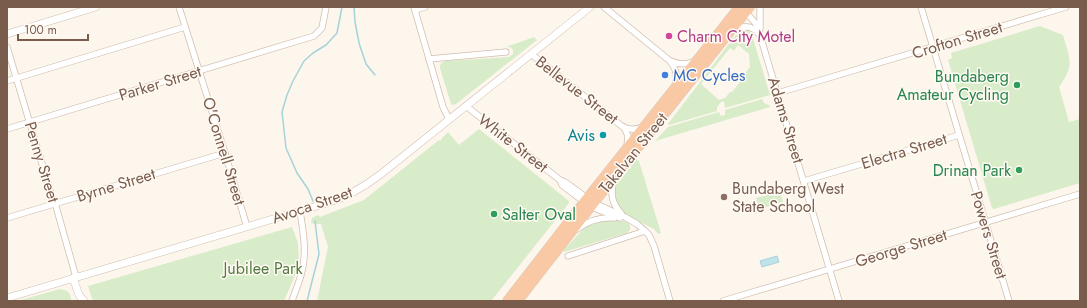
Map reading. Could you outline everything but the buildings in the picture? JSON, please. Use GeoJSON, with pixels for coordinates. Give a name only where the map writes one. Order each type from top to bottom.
{"type":"FeatureCollection","features":[{"type":"Feature","properties":{"kind":"highway","name":"Takalvan Street"},"geometry":{"type":"LineString","coordinates":[[507,301],[589,202],[617,173],[729,33],[744,8]]}},
{"type":"Feature","properties":{"kind":"highway","name":"Takalvan Street"},"geometry":{"type":"LineString","coordinates":[[518,301],[570,234],[589,202],[627,147],[696,61],[744,8]]}},
{"type":"Feature","properties":{"kind":"street"},"geometry":{"type":"LineString","coordinates":[[7,34],[96,7]]}},
{"type":"Feature","properties":{"kind":"street","name":"O'Connell Street"},"geometry":{"type":"LineString","coordinates":[[179,7],[247,226]]}},
{"type":"Feature","properties":{"kind":"street","name":"Parker Street"},"geometry":{"type":"LineString","coordinates":[[7,130],[314,36],[322,28],[326,7]]}},
{"type":"Feature","properties":{"kind":"street"},"geometry":{"type":"LineString","coordinates":[[425,7],[414,9],[443,107],[450,119]]}},
{"type":"Feature","properties":{"kind":"street","name":"Avoca Street"},"geometry":{"type":"LineString","coordinates":[[7,298],[338,200],[353,193],[368,184],[590,7]]}},
{"type":"Feature","properties":{"kind":"street"},"geometry":{"type":"LineString","coordinates":[[604,7],[670,61],[674,66],[676,73],[676,80],[673,89]]}},
{"type":"Feature","properties":{"kind":"street"},"geometry":{"type":"LineString","coordinates":[[760,7],[760,37]]}},
{"type":"Feature","properties":{"kind":"street","name":"Powers Street"},"geometry":{"type":"LineString","coordinates":[[921,7],[1009,301]]}},
{"type":"Feature","properties":{"kind":"street","name":"Crofton Street"},"geometry":{"type":"LineString","coordinates":[[778,93],[1066,7]]}},
{"type":"Feature","properties":{"kind":"street","name":"Adams Street"},"geometry":{"type":"LineString","coordinates":[[744,8],[755,21],[778,93],[839,301]]}},
{"type":"Feature","properties":{"kind":"street"},"geometry":{"type":"LineString","coordinates":[[7,81],[185,27]]}},
{"type":"Feature","properties":{"kind":"street"},"geometry":{"type":"LineString","coordinates":[[729,33],[736,29],[746,27],[756,31],[760,37]]}},
{"type":"Feature","properties":{"kind":"street","name":"Penny Street"},"geometry":{"type":"LineString","coordinates":[[7,47],[55,203],[75,278]]}},
{"type":"Feature","properties":{"kind":"street"},"geometry":{"type":"LineString","coordinates":[[429,59],[506,52]]}},
{"type":"Feature","properties":{"kind":"street","name":"Bellevue Street"},"geometry":{"type":"LineString","coordinates":[[531,54],[624,127],[636,129],[644,125]]}},
{"type":"Feature","properties":{"kind":"street"},"geometry":{"type":"LineString","coordinates":[[670,61],[683,64],[696,61]]}},
{"type":"Feature","properties":{"kind":"street","name":"White Street"},"geometry":{"type":"LineString","coordinates":[[466,106],[560,180],[562,185],[589,202],[625,218]]}},
{"type":"Feature","properties":{"kind":"street","name":"Bellevue Street"},"geometry":{"type":"LineString","coordinates":[[624,127],[628,136],[627,147]]}},
{"type":"Feature","properties":{"kind":"street","name":"Electra Street"},"geometry":{"type":"LineString","coordinates":[[804,181],[959,135]]}},
{"type":"Feature","properties":{"kind":"street","name":"Byrne Street"},"geometry":{"type":"LineString","coordinates":[[7,218],[225,153]]}},
{"type":"Feature","properties":{"kind":"street"},"geometry":{"type":"LineString","coordinates":[[617,173],[613,181],[612,196],[616,207],[625,218]]}},
{"type":"Feature","properties":{"kind":"street","name":"George Street"},"geometry":{"type":"LineString","coordinates":[[723,301],[1080,194]]}},
{"type":"Feature","properties":{"kind":"street"},"geometry":{"type":"LineString","coordinates":[[292,301],[305,257],[300,211]]}},
{"type":"Feature","properties":{"kind":"street"},"geometry":{"type":"LineString","coordinates":[[570,234],[581,226],[594,220],[609,217],[625,218],[641,227],[649,235],[654,246],[670,301]]}},
{"type":"Feature","properties":{"kind":"street"},"geometry":{"type":"LineString","coordinates":[[568,256],[645,231]]}},
{"type":"Feature","properties":{"kind":"street"},"geometry":{"type":"LineString","coordinates":[[75,278],[79,295],[83,301]]}},
{"type":"Feature","properties":{"kind":"green space"},"geometry":{"type":"Polygon","coordinates":[[[1040,26],[1063,35],[1068,50],[1070,62],[1069,67],[1059,87],[1069,122],[1080,119],[1080,183],[994,209],[992,208],[948,60],[952,58],[951,53],[1040,26]]]}},
{"type":"Feature","properties":{"kind":"green space"},"geometry":{"type":"Polygon","coordinates":[[[746,29],[752,35],[770,95],[725,108],[724,102],[722,101],[717,107],[717,111],[669,125],[668,124],[738,32],[746,29]],[[738,45],[734,51],[730,48],[701,84],[719,100],[725,98],[730,92],[732,92],[750,67],[749,54],[738,45]]]}},
{"type":"Feature","properties":{"kind":"green space"},"geometry":{"type":"Polygon","coordinates":[[[534,37],[537,40],[456,104],[451,104],[440,68],[442,63],[445,61],[509,57],[513,54],[513,50],[510,47],[506,47],[534,37]]]}},
{"type":"Feature","properties":{"kind":"green space"},"geometry":{"type":"Polygon","coordinates":[[[762,99],[764,103],[770,107],[655,141],[668,127],[719,112],[721,116],[725,115],[725,110],[762,99]]]}},
{"type":"Feature","properties":{"kind":"green space"},"geometry":{"type":"Polygon","coordinates":[[[479,129],[569,201],[569,203],[491,301],[317,301],[328,247],[321,224],[311,223],[312,218],[318,215],[320,217],[364,200],[439,140],[440,141],[448,132],[459,145],[479,129]]]}},
{"type":"Feature","properties":{"kind":"green space"},"geometry":{"type":"Polygon","coordinates":[[[637,159],[639,161],[661,233],[658,234],[654,229],[624,214],[618,207],[614,196],[615,187],[637,159]]]}},
{"type":"Feature","properties":{"kind":"green space"},"geometry":{"type":"Polygon","coordinates":[[[780,191],[783,202],[759,209],[756,198],[780,191]]]}},
{"type":"Feature","properties":{"kind":"green space"},"geometry":{"type":"Polygon","coordinates":[[[612,219],[626,222],[630,225],[630,230],[627,233],[564,252],[564,250],[585,227],[596,221],[612,219]]]}},
{"type":"Feature","properties":{"kind":"green space","name":"Jubilee Park"},"geometry":{"type":"Polygon","coordinates":[[[292,227],[298,243],[299,266],[284,301],[99,301],[92,299],[88,286],[292,227]]]}},
{"type":"Feature","properties":{"kind":"green space"},"geometry":{"type":"Polygon","coordinates":[[[60,289],[68,292],[71,301],[17,301],[60,289]]]}},
{"type":"Feature","properties":{"kind":"water"},"geometry":{"type":"Polygon","coordinates":[[[777,256],[779,262],[762,267],[760,261],[777,256]]]}},
{"type":"Feature","properties":{"kind":"waterway"},"geometry":{"type":"LineString","coordinates":[[313,201],[308,189],[297,173],[286,148],[282,112],[293,81],[304,61],[326,45],[337,33],[342,7]]}},
{"type":"Feature","properties":{"kind":"waterway"},"geometry":{"type":"LineString","coordinates":[[354,7],[359,43],[366,64],[375,75]]}},
{"type":"Feature","properties":{"kind":"waterway"},"geometry":{"type":"LineString","coordinates":[[307,301],[319,254],[315,221]]}},
{"type":"Feature","properties":{"kind":"place","name":"Charm City Motel"},"geometry":{"type":"Point","coordinates":[669,36]}},
{"type":"Feature","properties":{"kind":"place","name":"MC Cycles"},"geometry":{"type":"Point","coordinates":[665,75]}},
{"type":"Feature","properties":{"kind":"place","name":"Bundaberg Amateur Cycling"},"geometry":{"type":"Point","coordinates":[1017,85]}},
{"type":"Feature","properties":{"kind":"place","name":"Avis"},"geometry":{"type":"Point","coordinates":[603,135]}},
{"type":"Feature","properties":{"kind":"place","name":"Drinan Park"},"geometry":{"type":"Point","coordinates":[1019,170]}},
{"type":"Feature","properties":{"kind":"place","name":"Bundaberg West State School"},"geometry":{"type":"Point","coordinates":[724,197]}},
{"type":"Feature","properties":{"kind":"place","name":"Salter Oval"},"geometry":{"type":"Point","coordinates":[494,214]}}]}
